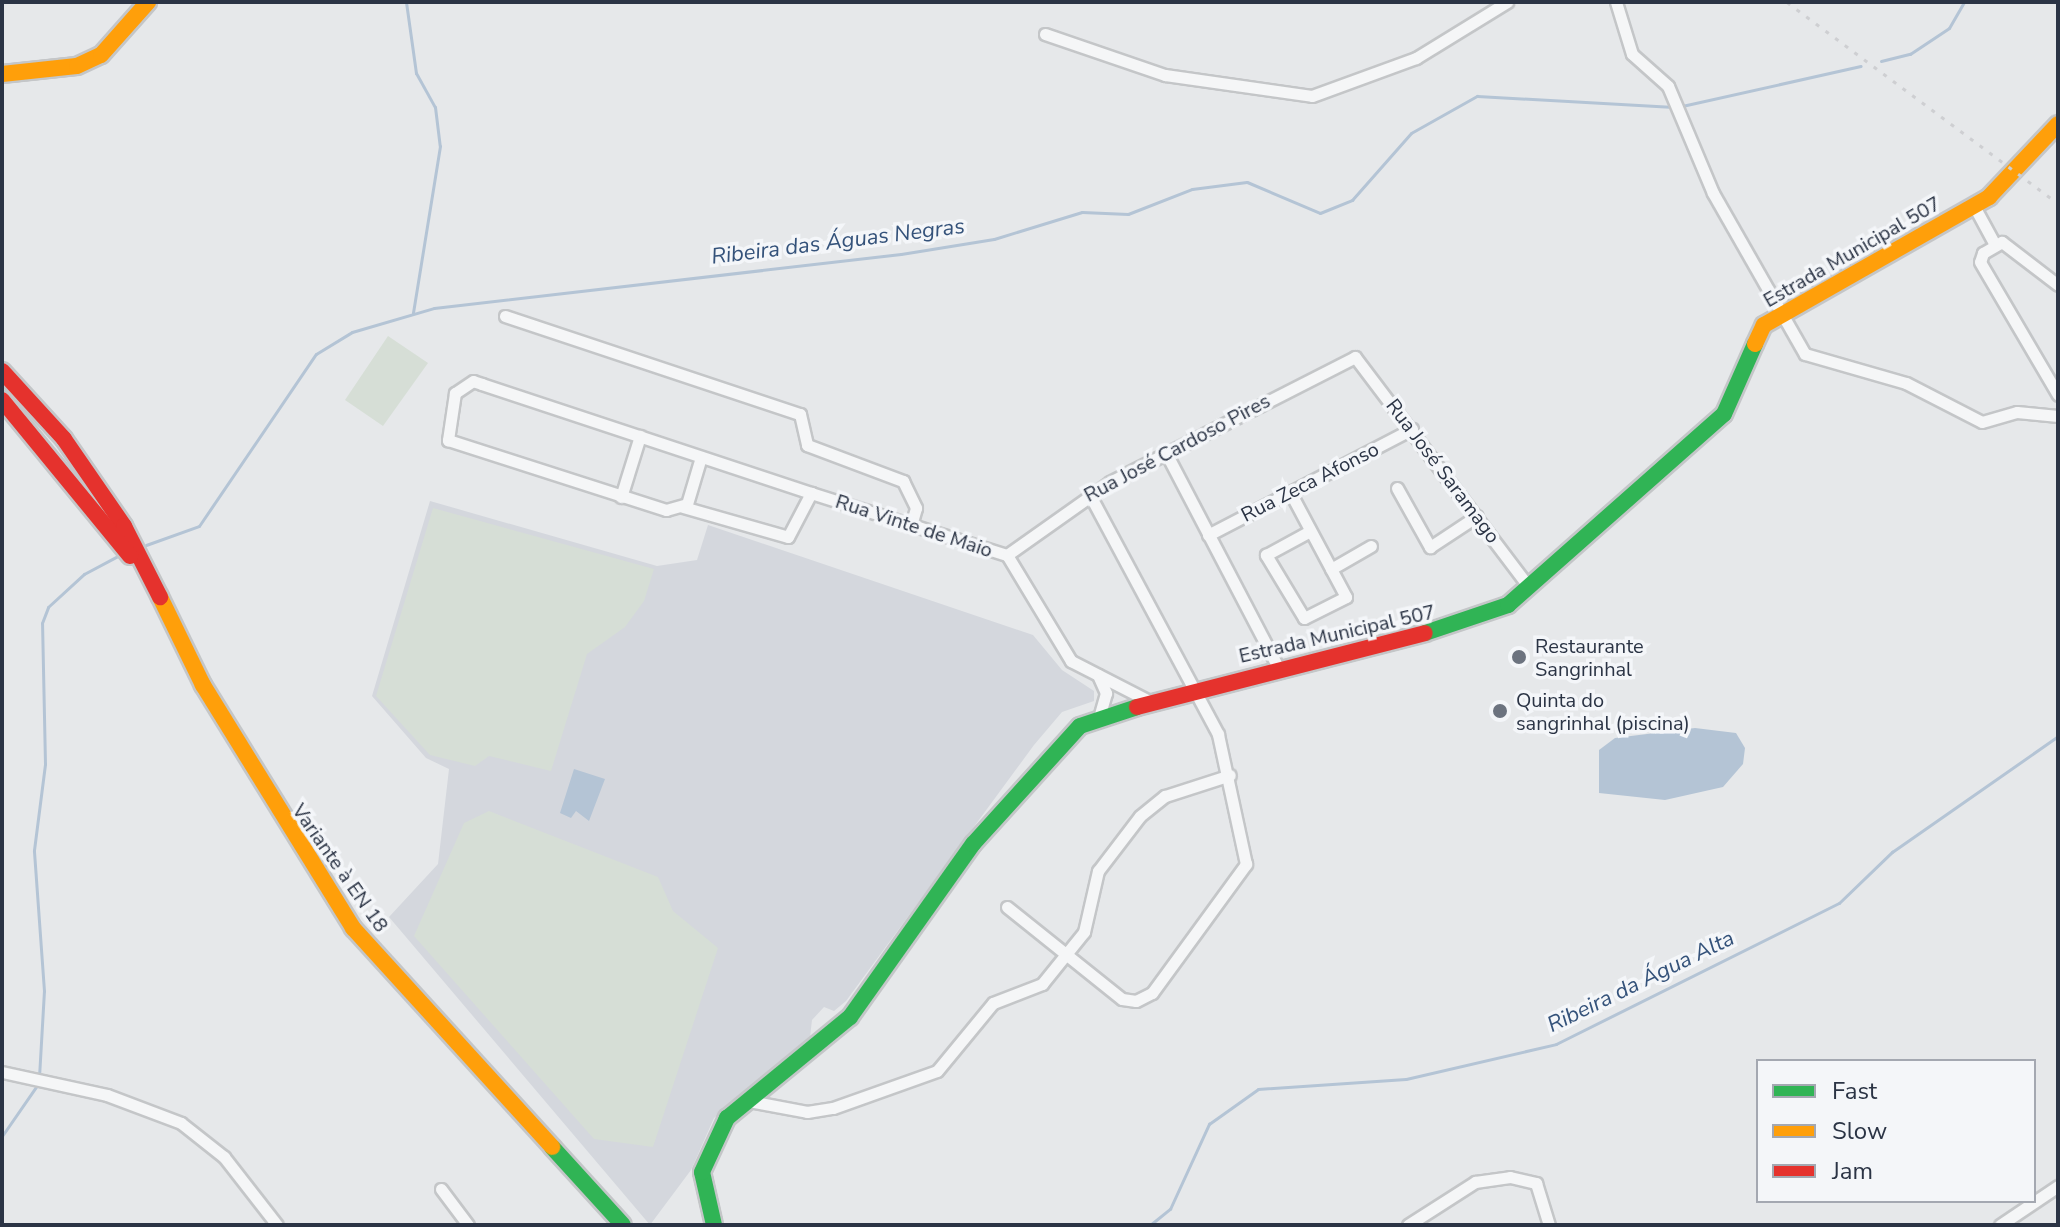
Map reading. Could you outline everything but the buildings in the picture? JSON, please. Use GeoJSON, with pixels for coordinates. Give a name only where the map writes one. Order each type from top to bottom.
{"type":"FeatureCollection","features":[{"type":"Feature","properties":{"kind":"street"},"geometry":{"type":"LineString","coordinates":[[2,74],[77,66],[101,55],[148,2]]}},
{"type":"Feature","properties":{"kind":"street"},"geometry":{"type":"LineString","coordinates":[[1045,34],[1165,75],[1312,96],[1416,58],[1507,2]]}},
{"type":"Feature","properties":{"kind":"street"},"geometry":{"type":"LineString","coordinates":[[1616,2],[1625,41],[1668,86],[1778,316],[1813,359],[1906,383],[1974,419],[2058,416]]}},
{"type":"Feature","properties":{"kind":"street","name":"Estrada Municipal 507"},"geometry":{"type":"LineString","coordinates":[[714,1225],[702,1172],[712,1141],[749,1101],[850,1017],[973,844],[1053,753],[1100,714],[1194,688],[1452,627],[1508,605],[1724,414],[1752,344],[1778,316],[1974,206],[2017,173],[2058,124]]}},
{"type":"Feature","properties":{"kind":"street"},"geometry":{"type":"LineString","coordinates":[[1974,206],[1994,243],[2013,247],[2058,285]]}},
{"type":"Feature","properties":{"kind":"street"},"geometry":{"type":"LineString","coordinates":[[1994,243],[1980,262],[2058,395]]}},
{"type":"Feature","properties":{"kind":"street"},"geometry":{"type":"LineString","coordinates":[[505,316],[800,414],[807,445],[903,481],[916,508],[911,525]]}},
{"type":"Feature","properties":{"kind":"street","name":"Rua José Saramago"},"geometry":{"type":"LineString","coordinates":[[1355,357],[1529,587]]}},
{"type":"Feature","properties":{"kind":"street","name":"Rua José Cardoso Pires"},"geometry":{"type":"LineString","coordinates":[[1007,555],[1090,495],[1355,357]]}},
{"type":"Feature","properties":{"kind":"street","name":"Variante à EN 18"},"geometry":{"type":"LineString","coordinates":[[2,371],[64,439],[124,526],[140,569],[282,821],[353,928],[623,1225]]}},
{"type":"Feature","properties":{"kind":"street","name":"Rua Vinte de Maio"},"geometry":{"type":"LineString","coordinates":[[621,497],[448,440],[455,393],[473,381],[1007,555],[1071,661],[1149,701]]}},
{"type":"Feature","properties":{"kind":"street","name":"Variante à EN 18"},"geometry":{"type":"LineString","coordinates":[[2,400],[140,569]]}},
{"type":"Feature","properties":{"kind":"street","name":"Rua Zeca Afonso"},"geometry":{"type":"LineString","coordinates":[[1208,535],[1412,429]]}},
{"type":"Feature","properties":{"kind":"street"},"geometry":{"type":"LineString","coordinates":[[640,436],[621,497],[666,510],[683,507],[788,537],[811,493]]}},
{"type":"Feature","properties":{"kind":"street"},"geometry":{"type":"LineString","coordinates":[[1166,453],[1279,669]]}},
{"type":"Feature","properties":{"kind":"street"},"geometry":{"type":"LineString","coordinates":[[683,507],[701,457]]}},
{"type":"Feature","properties":{"kind":"street"},"geometry":{"type":"LineString","coordinates":[[1397,488],[1430,547],[1477,516]]}},
{"type":"Feature","properties":{"kind":"street"},"geometry":{"type":"LineString","coordinates":[[1290,492],[1346,597],[1304,618],[1266,555],[1310,531]]}},
{"type":"Feature","properties":{"kind":"street"},"geometry":{"type":"LineString","coordinates":[[1007,907],[1122,999],[1152,993],[1246,864],[1230,775],[1194,688],[1090,495]]}},
{"type":"Feature","properties":{"kind":"street"},"geometry":{"type":"LineString","coordinates":[[1331,569],[1371,546]]}},
{"type":"Feature","properties":{"kind":"street"},"geometry":{"type":"LineString","coordinates":[[1098,675],[1106,693],[1100,714]]}},
{"type":"Feature","properties":{"kind":"street"},"geometry":{"type":"LineString","coordinates":[[749,1101],[820,1110],[937,1071],[993,1003],[1042,984],[1066,954],[1089,922],[1098,871],[1140,816],[1165,796],[1230,775]]}},
{"type":"Feature","properties":{"kind":"street"},"geometry":{"type":"LineString","coordinates":[[2,1072],[46,1081],[181,1123],[224,1157],[277,1225]]}},
{"type":"Feature","properties":{"kind":"street"},"geometry":{"type":"LineString","coordinates":[[1408,1225],[1475,1182],[1510,1177],[1536,1183],[1549,1225]]}},
{"type":"Feature","properties":{"kind":"street"},"geometry":{"type":"LineString","coordinates":[[2036,1201],[2058,1186]]}},
{"type":"Feature","properties":{"kind":"street"},"geometry":{"type":"LineString","coordinates":[[441,1189],[468,1225]]}},
{"type":"Feature","properties":{"kind":"street"},"geometry":{"type":"LineString","coordinates":[[2000,1225],[2033,1203]]}},
{"type":"Feature","properties":{"kind":"shaded area"},"geometry":{"type":"Polygon","coordinates":[[[388,336],[428,363],[383,426],[345,400],[388,336]]]}},
{"type":"Feature","properties":{"kind":"shaded area"},"geometry":{"type":"Polygon","coordinates":[[[430,501],[657,566],[697,560],[708,525],[1033,635],[1062,670],[1094,691],[1094,701],[1062,712],[1034,745],[846,1001],[834,1011],[824,1007],[812,1020],[810,1037],[783,1065],[714,1118],[691,1170],[650,1225],[389,917],[438,864],[449,769],[426,758],[372,696],[430,501]]]}},
{"type":"Feature","properties":{"kind":"shaded area"},"geometry":{"type":"Polygon","coordinates":[[[433,508],[654,569],[644,601],[625,627],[587,654],[551,771],[489,756],[475,766],[430,755],[376,696],[433,508]]]}},
{"type":"Feature","properties":{"kind":"shaded area"},"geometry":{"type":"Polygon","coordinates":[[[489,811],[658,877],[673,911],[718,948],[653,1147],[594,1139],[414,936],[464,823],[489,811]]]}},
{"type":"Feature","properties":{"kind":"water"},"geometry":{"type":"Polygon","coordinates":[[[1695,728],[1736,733],[1745,748],[1743,764],[1723,787],[1665,800],[1599,793],[1599,750],[1615,738],[1695,728]]]}},
{"type":"Feature","properties":{"kind":"water"},"geometry":{"type":"Polygon","coordinates":[[[574,769],[605,779],[589,821],[576,811],[571,818],[560,813],[574,769]]]}},
{"type":"Feature","properties":{"kind":"waterway"},"geometry":{"type":"LineString","coordinates":[[406,2],[416,73],[435,107],[440,146],[413,313]]}},
{"type":"Feature","properties":{"kind":"waterway","name":"Ribeira das Águas Negras"},"geometry":{"type":"LineString","coordinates":[[1881,61],[1910,54],[1949,28],[1964,2]]}},
{"type":"Feature","properties":{"kind":"waterway","name":"Ribeira das Águas Negras"},"geometry":{"type":"LineString","coordinates":[[1682,106],[1861,66]]}},
{"type":"Feature","properties":{"kind":"waterway","name":"Ribeira das Águas Negras"},"geometry":{"type":"LineString","coordinates":[[146,545],[199,526],[316,354],[352,332],[434,308],[901,254],[994,239],[1082,212],[1128,214],[1192,189],[1247,182],[1320,213],[1352,200],[1411,133],[1477,96],[1674,107]]}},
{"type":"Feature","properties":{"kind":"waterway","name":"Ribeira das Águas Negras"},"geometry":{"type":"LineString","coordinates":[[39,1077],[44,991],[34,850],[45,764],[42,623],[48,607],[84,574],[118,556]]}},
{"type":"Feature","properties":{"kind":"waterway","name":"Ribeira da Água Alta"},"geometry":{"type":"LineString","coordinates":[[1150,1225],[1170,1209],[1209,1124],[1258,1089],[1406,1079],[1556,1044],[1839,903],[1892,852],[2058,736]]}},
{"type":"Feature","properties":{"kind":"waterway","name":"Ribeira das Águas Negras"},"geometry":{"type":"LineString","coordinates":[[2,1136],[38,1084]]}},
{"type":"Feature","properties":{"kind":"railway"},"geometry":{"type":"LineString","coordinates":[[1787,2],[2058,203]]}},
{"type":"Feature","properties":{"kind":"traffic: fast"},"geometry":{"type":"LineString","coordinates":[[1425,633],[1508,605],[1724,414],[1755,344]]}},
{"type":"Feature","properties":{"kind":"traffic: fast"},"geometry":{"type":"LineString","coordinates":[[714,1225],[702,1172],[727,1118],[850,1017],[973,844],[1080,726],[1137,707]]}},
{"type":"Feature","properties":{"kind":"traffic: fast"},"geometry":{"type":"LineString","coordinates":[[552,1147],[623,1225]]}},
{"type":"Feature","properties":{"kind":"traffic: slow"},"geometry":{"type":"LineString","coordinates":[[2,74],[77,66],[101,55],[148,2]]}},
{"type":"Feature","properties":{"kind":"traffic: slow"},"geometry":{"type":"LineString","coordinates":[[1755,344],[1764,325],[1989,197],[2058,124]]}},
{"type":"Feature","properties":{"kind":"traffic: slow"},"geometry":{"type":"LineString","coordinates":[[160,597],[203,685],[353,928],[552,1147]]}},
{"type":"Feature","properties":{"kind":"traffic: jam"},"geometry":{"type":"LineString","coordinates":[[2,371],[64,439],[124,526],[160,597]]}},
{"type":"Feature","properties":{"kind":"traffic: jam"},"geometry":{"type":"LineString","coordinates":[[2,400],[130,556]]}},
{"type":"Feature","properties":{"kind":"traffic: jam"},"geometry":{"type":"LineString","coordinates":[[1137,707],[1425,633]]}},
{"type":"Feature","properties":{"kind":"place","name":"Restaurante Sangrinhal"},"geometry":{"type":"Point","coordinates":[1519,657]}},
{"type":"Feature","properties":{"kind":"place","name":"Quinta do sangrinhal (piscina)"},"geometry":{"type":"Point","coordinates":[1500,711]}}]}
